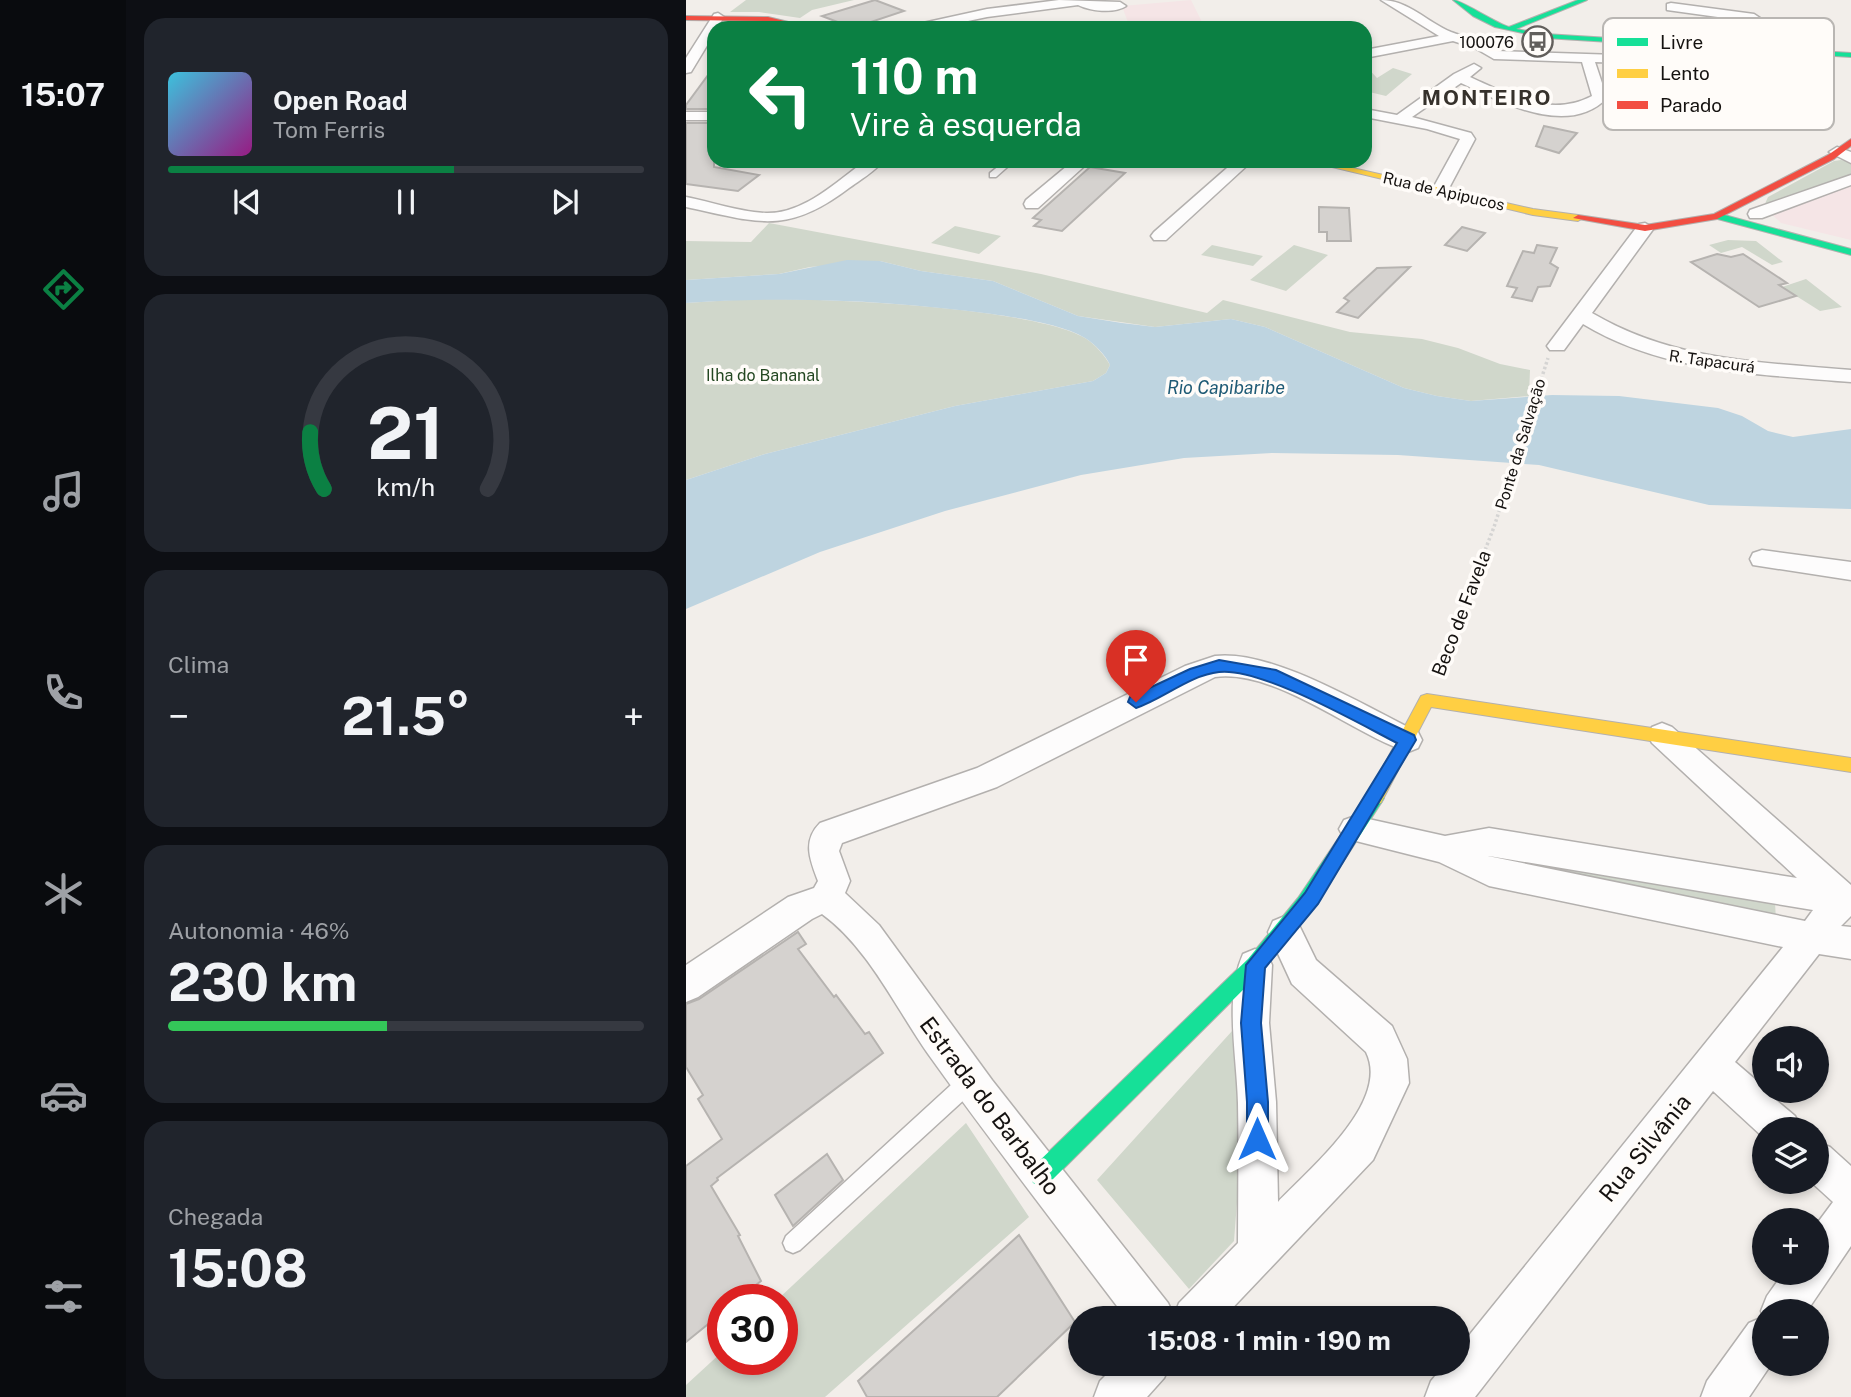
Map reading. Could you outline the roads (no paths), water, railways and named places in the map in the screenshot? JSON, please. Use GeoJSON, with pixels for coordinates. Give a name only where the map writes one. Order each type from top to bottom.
{"type":"FeatureCollection","features":[{"type":"Feature","properties":{"kind":"street"},"geometry":{"type":"LineString","coordinates":[[1387,0],[1434,28],[1480,46],[1494,55],[1603,59]]}},
{"type":"Feature","properties":{"kind":"street"},"geometry":{"type":"LineString","coordinates":[[1456,0],[1482,20],[1507,30],[1561,38],[1603,40]]}},
{"type":"Feature","properties":{"kind":"street"},"geometry":{"type":"LineString","coordinates":[[1480,46],[1507,30],[1584,0]]}},
{"type":"Feature","properties":{"kind":"street"},"geometry":{"type":"LineString","coordinates":[[950,21],[987,13],[1078,1],[1090,6],[1120,6]]}},
{"type":"Feature","properties":{"kind":"street"},"geometry":{"type":"LineString","coordinates":[[1671,7],[1754,18],[1760,7],[1749,4]]}},
{"type":"Feature","properties":{"kind":"street"},"geometry":{"type":"LineString","coordinates":[[716,21],[718,17]]}},
{"type":"Feature","properties":{"kind":"street"},"geometry":{"type":"LineString","coordinates":[[686,18],[777,21]]}},
{"type":"Feature","properties":{"kind":"street"},"geometry":{"type":"LineString","coordinates":[[1434,28],[1482,20]]}},
{"type":"Feature","properties":{"kind":"street"},"geometry":{"type":"LineString","coordinates":[[686,69],[707,35]]}},
{"type":"Feature","properties":{"kind":"street"},"geometry":{"type":"LineString","coordinates":[[1372,53],[1452,37]]}},
{"type":"Feature","properties":{"kind":"street"},"geometry":{"type":"LineString","coordinates":[[1400,119],[1494,55]]}},
{"type":"Feature","properties":{"kind":"street"},"geometry":{"type":"LineString","coordinates":[[1458,77],[1537,111],[1573,110],[1588,106],[1600,98],[1587,58]]}},
{"type":"Feature","properties":{"kind":"street"},"geometry":{"type":"LineString","coordinates":[[1372,114],[1466,136],[1466,145],[1440,190]]}},
{"type":"Feature","properties":{"kind":"street"},"geometry":{"type":"LineString","coordinates":[[686,116],[707,116]]}},
{"type":"Feature","properties":{"kind":"street"},"geometry":{"type":"LineString","coordinates":[[1732,189],[1757,178],[1846,150]]}},
{"type":"Feature","properties":{"kind":"street"},"geometry":{"type":"LineString","coordinates":[[1754,205],[1846,150]]}},
{"type":"Feature","properties":{"kind":"street"},"geometry":{"type":"LineString","coordinates":[[686,202],[767,218],[787,216],[813,205],[865,168]]}},
{"type":"Feature","properties":{"kind":"street"},"geometry":{"type":"LineString","coordinates":[[1032,204],[1074,168]]}},
{"type":"Feature","properties":{"kind":"street"},"geometry":{"type":"LineString","coordinates":[[1160,236],[1236,168]]}},
{"type":"Feature","properties":{"kind":"street","name":"Rua de Apipucos"},"geometry":{"type":"LineString","coordinates":[[1342,168],[1577,220]]}},
{"type":"Feature","properties":{"kind":"street"},"geometry":{"type":"LineString","coordinates":[[1717,216],[1721,209],[1756,183],[1757,178]]}},
{"type":"Feature","properties":{"kind":"street"},"geometry":{"type":"LineString","coordinates":[[1577,220],[1645,228],[1717,216],[1851,180]]}},
{"type":"Feature","properties":{"kind":"street"},"geometry":{"type":"LineString","coordinates":[[1577,220],[1675,212],[1700,203]]}},
{"type":"Feature","properties":{"kind":"street"},"geometry":{"type":"LineString","coordinates":[[1754,205],[1772,228],[1851,252]]}},
{"type":"Feature","properties":{"kind":"street"},"geometry":{"type":"LineString","coordinates":[[1717,216],[1851,243]]}},
{"type":"Feature","properties":{"kind":"street"},"geometry":{"type":"LineString","coordinates":[[1551,354],[1645,228]]}},
{"type":"Feature","properties":{"kind":"street","name":"R. Tapacurá"},"geometry":{"type":"LineString","coordinates":[[1582,315],[1609,334],[1672,356],[1700,362],[1851,376]]}},
{"type":"Feature","properties":{"kind":"street"},"geometry":{"type":"LineString","coordinates":[[1762,559],[1851,570]]}},
{"type":"Feature","properties":{"kind":"street"},"geometry":{"type":"LineString","coordinates":[[686,985],[800,908],[826,898],[834,881],[823,851],[824,842],[831,834],[932,795],[986,778],[1195,673],[1219,666],[1271,675],[1408,740]]}},
{"type":"Feature","properties":{"kind":"street"},"geometry":{"type":"LineString","coordinates":[[1041,1175],[1255,965],[1285,932],[1312,898],[1355,829],[1408,740],[1427,700],[1851,765]]}},
{"type":"Feature","properties":{"kind":"street"},"geometry":{"type":"LineString","coordinates":[[1662,735],[1848,902]]}},
{"type":"Feature","properties":{"kind":"street"},"geometry":{"type":"LineString","coordinates":[[1355,829],[1445,850],[1489,872],[1851,943]]}},
{"type":"Feature","properties":{"kind":"street"},"geometry":{"type":"LineString","coordinates":[[1445,850],[1489,842],[1848,902]]}},
{"type":"Feature","properties":{"kind":"street","name":"Estrada do Barbalho"},"geometry":{"type":"LineString","coordinates":[[826,898],[848,915],[878,952],[1041,1175],[1144,1306]]}},
{"type":"Feature","properties":{"kind":"street","name":"Rua Silvânia"},"geometry":{"type":"LineString","coordinates":[[1447,1397],[1712,1065],[1810,937],[1848,902]]}},
{"type":"Feature","properties":{"kind":"street"},"geometry":{"type":"LineString","coordinates":[[1206,1306],[1359,1146],[1391,1083],[1389,1059],[1380,1040],[1304,972],[1285,932]]}},
{"type":"Feature","properties":{"kind":"street"},"geometry":{"type":"LineString","coordinates":[[1255,965],[1251,1023],[1257,1102],[1258,1252]]}},
{"type":"Feature","properties":{"kind":"street"},"geometry":{"type":"LineString","coordinates":[[1712,1065],[1769,1117]]}},
{"type":"Feature","properties":{"kind":"street"},"geometry":{"type":"LineString","coordinates":[[1829,1172],[1851,1192]]}},
{"type":"Feature","properties":{"kind":"street"},"geometry":{"type":"LineString","coordinates":[[1829,1242],[1851,1210]]}},
{"type":"Feature","properties":{"kind":"street"},"geometry":{"type":"LineString","coordinates":[[1723,1397],[1752,1355]]}},
{"type":"Feature","properties":{"kind":"street"},"geometry":{"type":"LineString","coordinates":[[1115,1397],[1136,1376]]}},
{"type":"Feature","properties":{"kind":"lane"},"geometry":{"type":"LineString","coordinates":[[993,174],[1001,168]]}},
{"type":"Feature","properties":{"kind":"lane"},"geometry":{"type":"LineString","coordinates":[[793,1243],[971,1080]]}},
{"type":"Feature","properties":{"kind":"water","name":"Rio Capibaribe"},"geometry":{"type":"Polygon","coordinates":[[[847,260],[880,261],[921,271],[993,281],[1078,316],[1122,323],[1155,327],[1231,319],[1265,327],[1404,388],[1437,396],[1471,401],[1552,395],[1619,396],[1718,408],[1742,416],[1768,431],[1793,437],[1851,429],[1851,509],[1709,505],[1539,465],[1398,455],[1272,453],[1184,458],[1081,475],[945,511],[820,552],[686,609],[686,480],[765,454],[955,406],[1093,381],[1106,373],[1110,365],[1096,347],[1075,333],[1040,322],[992,314],[916,305],[839,301],[686,303],[686,280],[779,274],[847,260]]]}},
{"type":"Feature","properties":{"kind":"place","name":"100076"},"geometry":{"type":"Point","coordinates":[1537,42]}},
{"type":"Feature","properties":{"kind":"district","name":"MONTEIRO"},"geometry":{"type":"Point","coordinates":[1487,98]}},
{"type":"Feature","properties":{"kind":"park label","name":"Ilha do Bananal"},"geometry":{"type":"Point","coordinates":[763,375]}}]}
